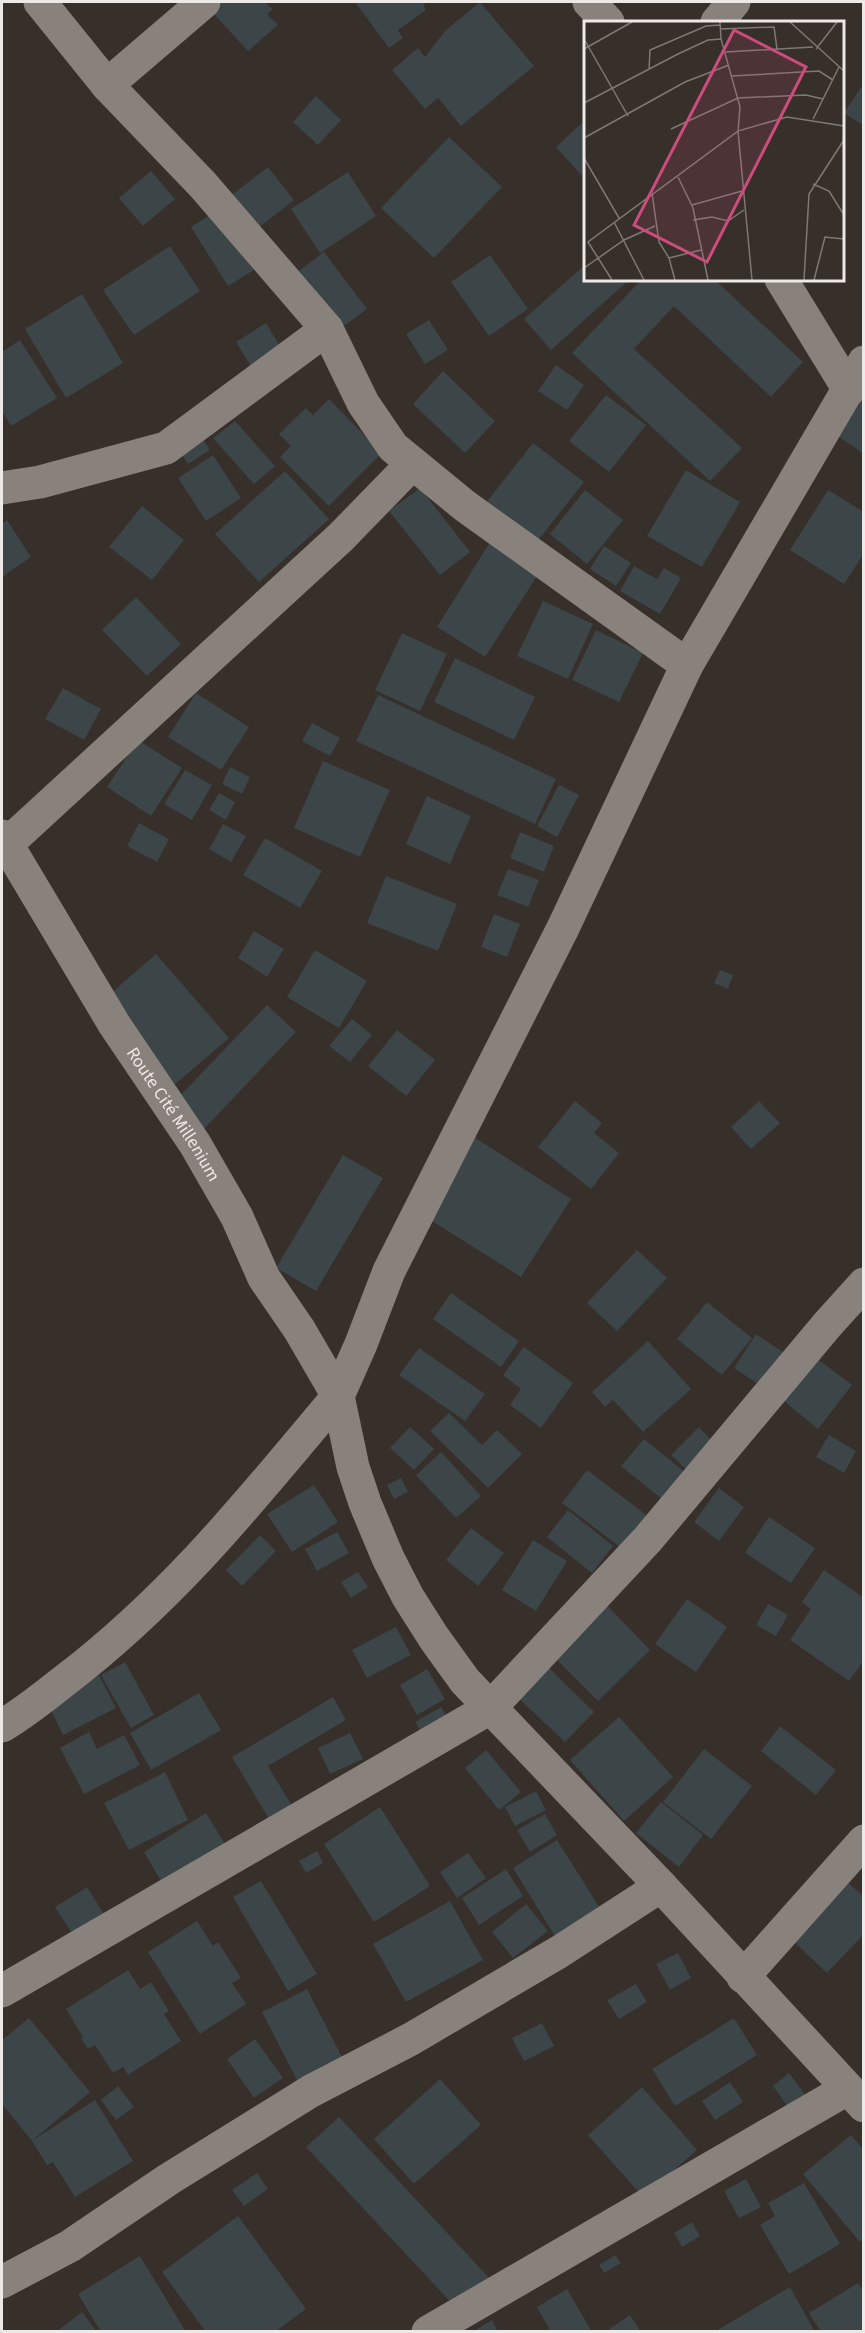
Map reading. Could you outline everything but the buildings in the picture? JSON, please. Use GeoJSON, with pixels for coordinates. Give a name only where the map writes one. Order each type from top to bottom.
{"type":"FeatureCollection","features":[{"type":"Feature","properties":{"kind":"street"},"geometry":{"type":"LineString","coordinates":[[40,2],[107,85],[203,185],[327,329],[363,403],[393,447],[465,506],[687,665]]}},
{"type":"Feature","properties":{"kind":"street"},"geometry":{"type":"LineString","coordinates":[[107,85],[204,2]]}},
{"type":"Feature","properties":{"kind":"street"},"geometry":{"type":"LineString","coordinates":[[589,2],[607,21]]}},
{"type":"Feature","properties":{"kind":"street"},"geometry":{"type":"LineString","coordinates":[[718,21],[734,2]]}},
{"type":"Feature","properties":{"kind":"street"},"geometry":{"type":"LineString","coordinates":[[782,280],[849,390]]}},
{"type":"Feature","properties":{"kind":"street"},"geometry":{"type":"LineString","coordinates":[[2,488],[40,482],[166,448],[327,329]]}},
{"type":"Feature","properties":{"kind":"street"},"geometry":{"type":"LineString","coordinates":[[2,1726],[96,1657],[159,1601],[216,1541],[338,1396],[389,1271],[563,928],[687,665],[864,362]]}},
{"type":"Feature","properties":{"kind":"street"},"geometry":{"type":"LineString","coordinates":[[4,840],[341,537],[412,464]]}},
{"type":"Feature","properties":{"kind":"street","name":"Route Cité Millenium"},"geometry":{"type":"LineString","coordinates":[[4,840],[114,1024],[195,1144],[237,1217],[264,1278],[299,1329],[338,1396],[353,1467],[365,1503],[388,1558],[408,1597],[434,1638],[465,1681],[489,1708],[661,1886],[855,2097]]}},
{"type":"Feature","properties":{"kind":"street"},"geometry":{"type":"LineString","coordinates":[[2,1991],[489,1708],[648,1539],[864,1284]]}},
{"type":"Feature","properties":{"kind":"street"},"geometry":{"type":"LineString","coordinates":[[743,1977],[864,1842]]}},
{"type":"Feature","properties":{"kind":"street"},"geometry":{"type":"LineString","coordinates":[[2,2282],[70,2246],[169,2179],[311,2091],[411,2039],[550,1958],[661,1886]]}},
{"type":"Feature","properties":{"kind":"street"},"geometry":{"type":"LineString","coordinates":[[428,2331],[855,2097]]}}]}
